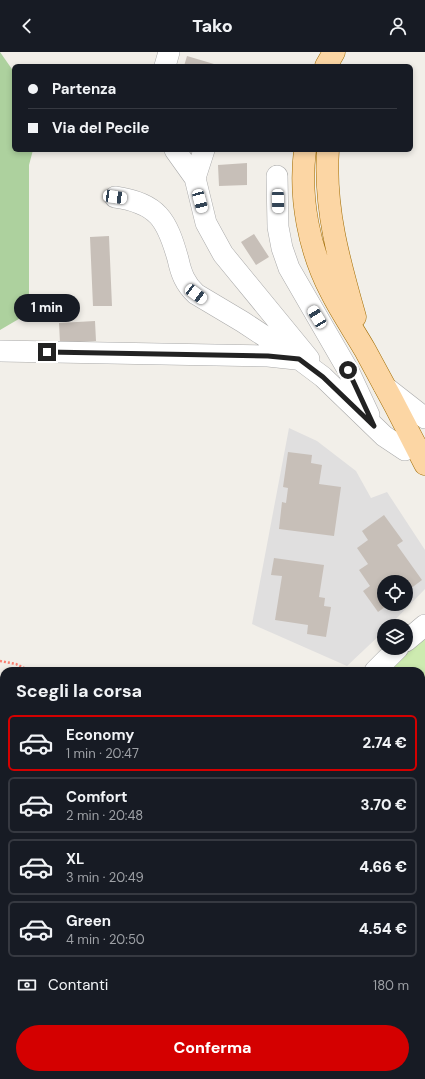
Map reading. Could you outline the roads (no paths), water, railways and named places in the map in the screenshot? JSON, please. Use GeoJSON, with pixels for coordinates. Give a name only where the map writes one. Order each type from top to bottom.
{"type":"FeatureCollection","features":[{"type":"Feature","properties":{"kind":"main road"},"geometry":{"type":"LineString","coordinates":[[327,64],[334,52]]}},
{"type":"Feature","properties":{"kind":"main road"},"geometry":{"type":"LineString","coordinates":[[343,64],[346,52]]}},
{"type":"Feature","properties":{"kind":"main road"},"geometry":{"type":"LineString","coordinates":[[305,152],[304,183],[308,223],[317,258],[331,292],[364,348],[420,454]]}},
{"type":"Feature","properties":{"kind":"main road"},"geometry":{"type":"LineString","coordinates":[[328,152],[326,184],[331,222],[340,266],[364,348]]}},
{"type":"Feature","properties":{"kind":"street"},"geometry":{"type":"LineString","coordinates":[[166,64],[169,52]]}},
{"type":"Feature","properties":{"kind":"street"},"geometry":{"type":"LineString","coordinates":[[176,152],[195,178],[206,223],[223,254],[323,377]]}},
{"type":"Feature","properties":{"kind":"street"},"geometry":{"type":"LineString","coordinates":[[195,178],[203,152]]}},
{"type":"Feature","properties":{"kind":"street"},"geometry":{"type":"LineString","coordinates":[[277,176],[278,227],[282,248],[289,268],[348,370],[374,426]]}},
{"type":"Feature","properties":{"kind":"street"},"geometry":{"type":"LineString","coordinates":[[115,197],[143,203],[159,216],[170,236],[184,278],[196,294],[256,330],[299,359],[323,377],[384,436],[405,450],[420,454]]}},
{"type":"Feature","properties":{"kind":"street"},"geometry":{"type":"LineString","coordinates":[[0,351],[268,356],[299,359]]}},
{"type":"Feature","properties":{"kind":"street"},"geometry":{"type":"LineString","coordinates":[[384,386],[425,418]]}},
{"type":"Feature","properties":{"kind":"street"},"geometry":{"type":"LineString","coordinates":[[413,635],[425,625]]}},
{"type":"Feature","properties":{"kind":"street"},"geometry":{"type":"LineString","coordinates":[[379,667],[391,655]]}}]}
